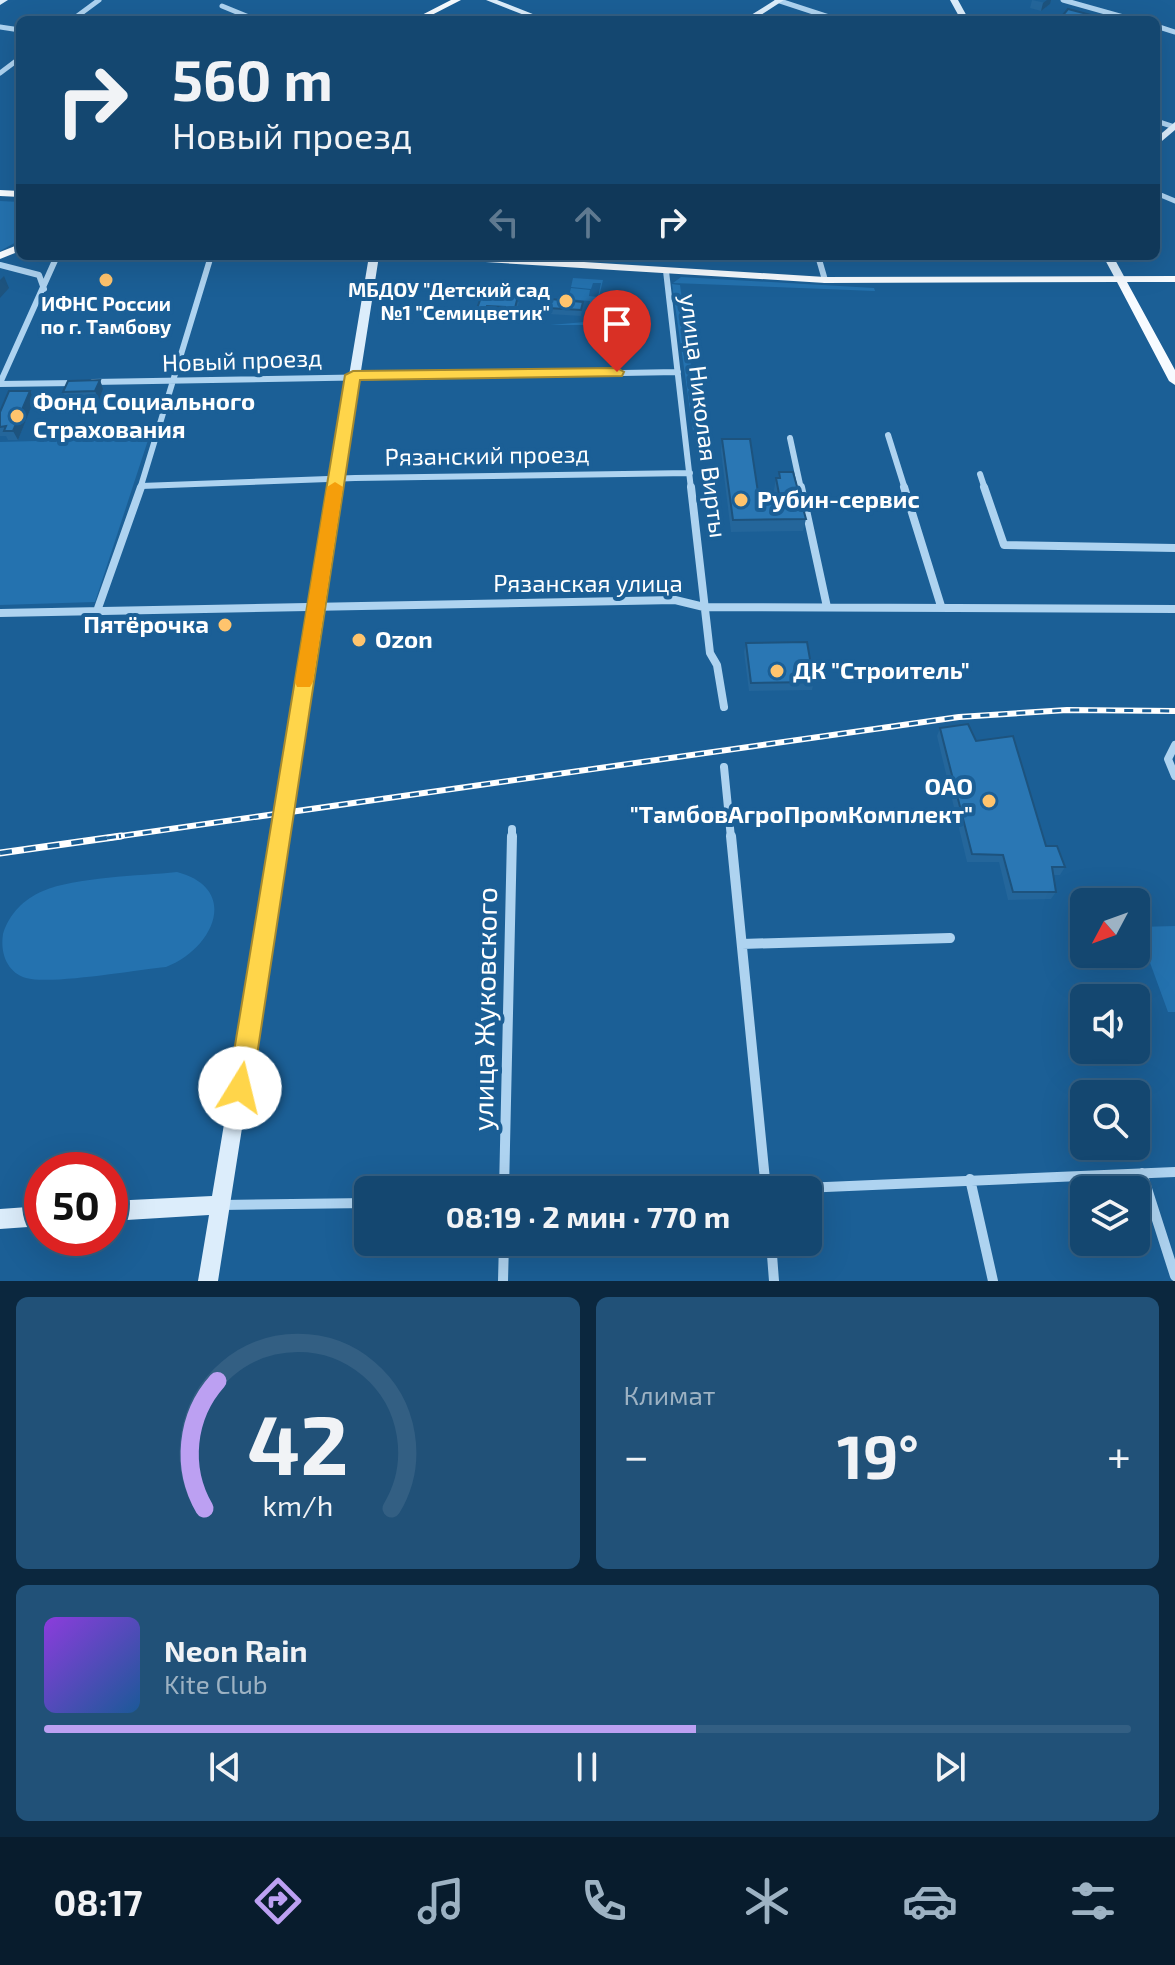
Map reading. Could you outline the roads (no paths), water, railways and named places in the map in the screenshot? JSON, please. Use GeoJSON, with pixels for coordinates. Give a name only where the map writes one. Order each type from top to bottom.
{"type":"FeatureCollection","features":[{"type":"Feature","properties":{"kind":"main road"},"geometry":{"type":"LineString","coordinates":[[424,16],[457,0]]}},
{"type":"Feature","properties":{"kind":"main road"},"geometry":{"type":"LineString","coordinates":[[433,16],[466,0]]}},
{"type":"Feature","properties":{"kind":"main road"},"geometry":{"type":"LineString","coordinates":[[490,0],[533,16]]}},
{"type":"Feature","properties":{"kind":"main road"},"geometry":{"type":"LineString","coordinates":[[753,16],[779,0]]}},
{"type":"Feature","properties":{"kind":"main road"},"geometry":{"type":"LineString","coordinates":[[208,1281],[373,260]]}},
{"type":"Feature","properties":{"kind":"main road"},"geometry":{"type":"LineString","coordinates":[[498,260],[825,280],[1175,279]]}},
{"type":"Feature","properties":{"kind":"main road"},"geometry":{"type":"LineString","coordinates":[[1110,260],[1175,381]]}},
{"type":"Feature","properties":{"kind":"main road"},"geometry":{"type":"LineString","coordinates":[[128,1210],[221,1205]]}},
{"type":"Feature","properties":{"kind":"main road"},"geometry":{"type":"LineString","coordinates":[[0,1219],[24,1217]]}},
{"type":"Feature","properties":{"kind":"street"},"geometry":{"type":"LineString","coordinates":[[77,16],[99,0]]}},
{"type":"Feature","properties":{"kind":"street"},"geometry":{"type":"LineString","coordinates":[[779,0],[826,16]]}},
{"type":"Feature","properties":{"kind":"street"},"geometry":{"type":"LineString","coordinates":[[1063,0],[1120,16]]}},
{"type":"Feature","properties":{"kind":"street"},"geometry":{"type":"LineString","coordinates":[[222,6],[246,16]]}},
{"type":"Feature","properties":{"kind":"street"},"geometry":{"type":"LineString","coordinates":[[0,383],[55,260]]}},
{"type":"Feature","properties":{"kind":"street"},"geometry":{"type":"LineString","coordinates":[[97,611],[141,486],[210,260]]}},
{"type":"Feature","properties":{"kind":"street"},"geometry":{"type":"LineString","coordinates":[[819,260],[825,280]]}},
{"type":"Feature","properties":{"kind":"street"},"geometry":{"type":"LineString","coordinates":[[0,265],[39,275],[44,289]]}},
{"type":"Feature","properties":{"kind":"street","name":"улица Николая Вирты"},"geometry":{"type":"LineString","coordinates":[[666,271],[710,653],[717,665],[724,707]]}},
{"type":"Feature","properties":{"kind":"street","name":"Новый проезд"},"geometry":{"type":"LineString","coordinates":[[0,383],[678,372]]}},
{"type":"Feature","properties":{"kind":"street"},"geometry":{"type":"LineString","coordinates":[[888,435],[941,606]]}},
{"type":"Feature","properties":{"kind":"street"},"geometry":{"type":"LineString","coordinates":[[790,438],[827,607]]}},
{"type":"Feature","properties":{"kind":"street","name":"Рязанский проезд"},"geometry":{"type":"LineString","coordinates":[[141,486],[690,473]]}},
{"type":"Feature","properties":{"kind":"street"},"geometry":{"type":"LineString","coordinates":[[980,474],[1004,545],[1175,548]]}},
{"type":"Feature","properties":{"kind":"street","name":"Рязанская улица"},"geometry":{"type":"LineString","coordinates":[[0,613],[675,600],[704,607],[1175,609]]}},
{"type":"Feature","properties":{"kind":"street"},"geometry":{"type":"LineString","coordinates":[[1175,745],[1168,759],[1175,776]]}},
{"type":"Feature","properties":{"kind":"street"},"geometry":{"type":"LineString","coordinates":[[724,767],[765,1176]]}},
{"type":"Feature","properties":{"kind":"street","name":"улица Жуковского"},"geometry":{"type":"LineString","coordinates":[[504,1176],[512,829]]}},
{"type":"Feature","properties":{"kind":"street"},"geometry":{"type":"LineString","coordinates":[[742,944],[950,938]]}},
{"type":"Feature","properties":{"kind":"street"},"geometry":{"type":"LineString","coordinates":[[822,1187],[1175,1172]]}},
{"type":"Feature","properties":{"kind":"street"},"geometry":{"type":"LineString","coordinates":[[1142,1173],[1175,1276]]}},
{"type":"Feature","properties":{"kind":"street"},"geometry":{"type":"LineString","coordinates":[[970,1179],[993,1281]]}},
{"type":"Feature","properties":{"kind":"street"},"geometry":{"type":"LineString","coordinates":[[221,1205],[354,1203]]}},
{"type":"Feature","properties":{"kind":"street"},"geometry":{"type":"LineString","coordinates":[[503,1281],[504,1256]]}},
{"type":"Feature","properties":{"kind":"street"},"geometry":{"type":"LineString","coordinates":[[772,1256],[774,1281]]}},
{"type":"Feature","properties":{"kind":"railway"},"geometry":{"type":"LineString","coordinates":[[107,838],[959,717],[1067,710],[1175,711]]}},
{"type":"Feature","properties":{"kind":"railway"},"geometry":{"type":"LineString","coordinates":[[0,853],[121,836]]}},
{"type":"Feature","properties":{"kind":"place","name":"ИФНС России по г. Тамбову"},"geometry":{"type":"Point","coordinates":[106,280]}},
{"type":"Feature","properties":{"kind":"place","name":"МБДОУ \"Детский сад №1 \"Семицветик\""},"geometry":{"type":"Point","coordinates":[566,301]}},
{"type":"Feature","properties":{"kind":"place","name":"Фонд Социального Страхования"},"geometry":{"type":"Point","coordinates":[17,416]}},
{"type":"Feature","properties":{"kind":"place","name":"Рубин-сервис"},"geometry":{"type":"Point","coordinates":[741,500]}},
{"type":"Feature","properties":{"kind":"place","name":"Пятёрочка"},"geometry":{"type":"Point","coordinates":[225,625]}},
{"type":"Feature","properties":{"kind":"place","name":"Ozon"},"geometry":{"type":"Point","coordinates":[359,640]}},
{"type":"Feature","properties":{"kind":"place","name":"ДК \"Строитель\""},"geometry":{"type":"Point","coordinates":[777,671]}},
{"type":"Feature","properties":{"kind":"place","name":"ОАО \"ТамбовАгроПромКомплект\""},"geometry":{"type":"Point","coordinates":[989,801]}}]}
